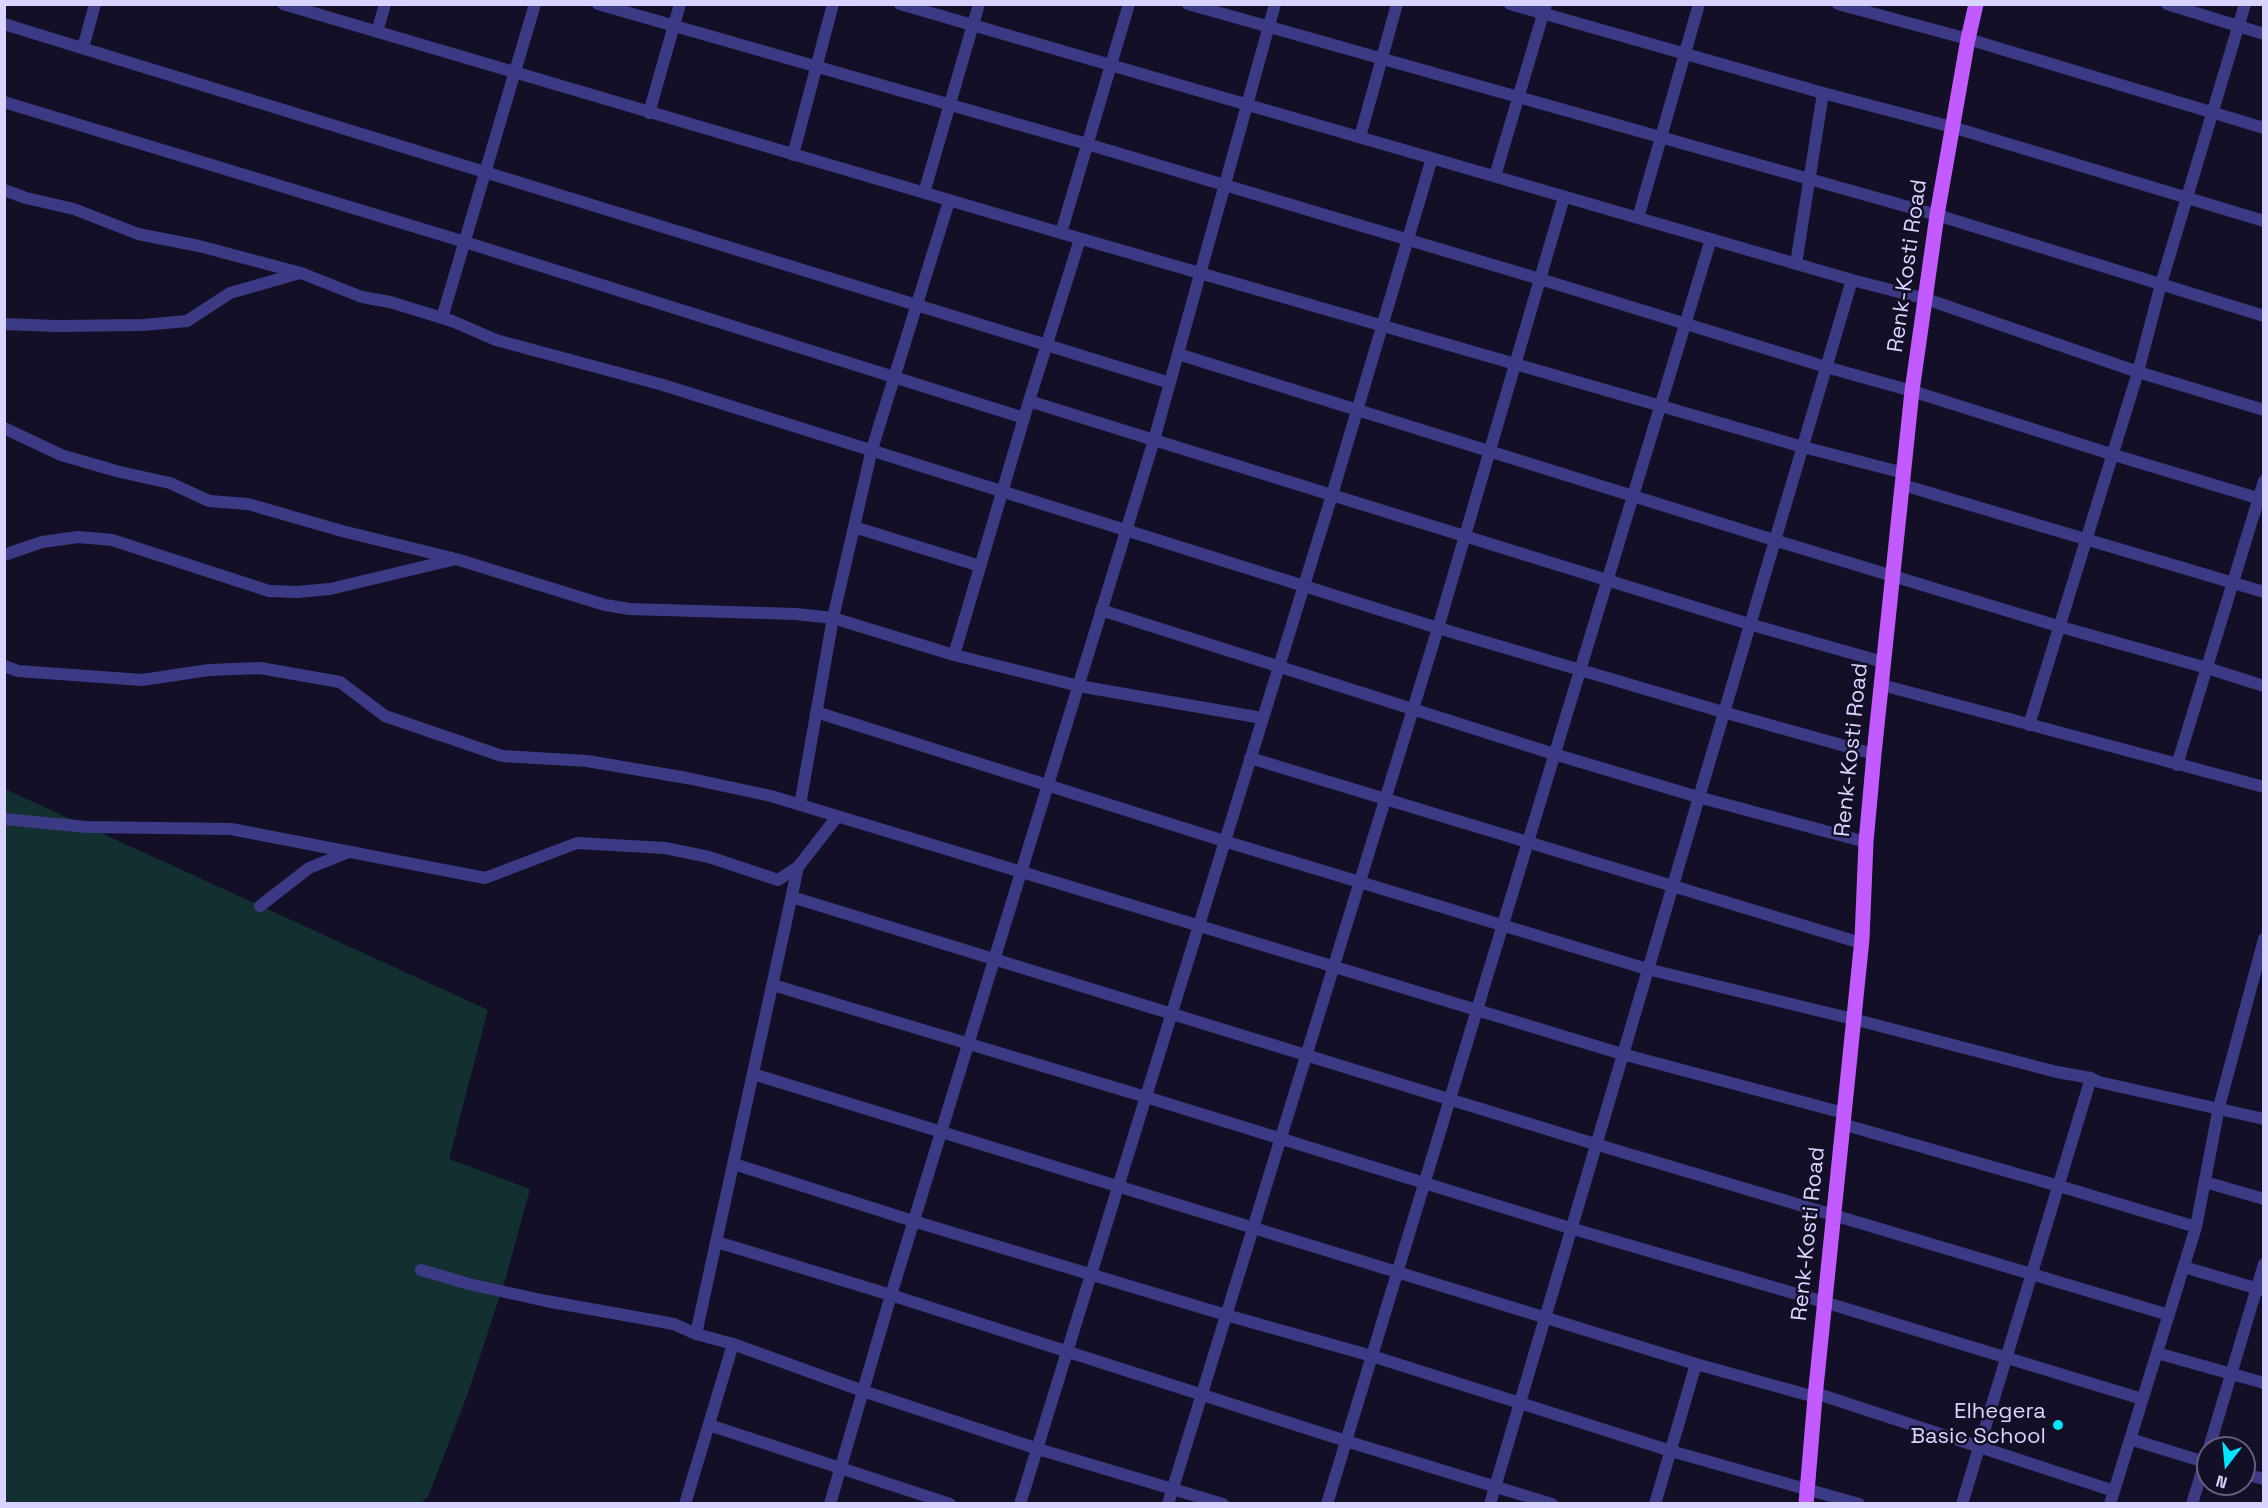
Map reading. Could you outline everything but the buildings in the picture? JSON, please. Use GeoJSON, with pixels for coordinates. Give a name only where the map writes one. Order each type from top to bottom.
{"type":"FeatureCollection","features":[{"type":"Feature","properties":{"kind":"main road","name":"Renk-Kosti Road"},"geometry":{"type":"LineString","coordinates":[[1807,1496],[1824,1302],[1861,943],[1866,842],[1874,754],[1912,391],[1937,215],[1976,4]]}},
{"type":"Feature","properties":{"kind":"street"},"geometry":{"type":"LineString","coordinates":[[83,48],[95,4]]}},
{"type":"Feature","properties":{"kind":"street"},"geometry":{"type":"LineString","coordinates":[[283,4],[949,201],[1803,447],[2087,539],[2264,592]]}},
{"type":"Feature","properties":{"kind":"street"},"geometry":{"type":"LineString","coordinates":[[377,32],[385,4]]}},
{"type":"Feature","properties":{"kind":"street"},"geometry":{"type":"LineString","coordinates":[[442,318],[535,4]]}},
{"type":"Feature","properties":{"kind":"street"},"geometry":{"type":"LineString","coordinates":[[598,4],[1087,144],[1912,391],[2261,499]]}},
{"type":"Feature","properties":{"kind":"street"},"geometry":{"type":"LineString","coordinates":[[649,113],[680,4]]}},
{"type":"Feature","properties":{"kind":"street"},"geometry":{"type":"LineString","coordinates":[[793,155],[833,4]]}},
{"type":"Feature","properties":{"kind":"street"},"geometry":{"type":"LineString","coordinates":[[900,4],[1796,264],[1926,299],[2138,372],[2264,410]]}},
{"type":"Feature","properties":{"kind":"street"},"geometry":{"type":"LineString","coordinates":[[924,193],[979,4]]}},
{"type":"Feature","properties":{"kind":"street"},"geometry":{"type":"LineString","coordinates":[[1061,233],[1129,4]]}},
{"type":"Feature","properties":{"kind":"street"},"geometry":{"type":"LineString","coordinates":[[1188,4],[1937,215],[2264,316]]}},
{"type":"Feature","properties":{"kind":"street"},"geometry":{"type":"LineString","coordinates":[[830,1503],[891,1294],[1155,440],[1199,273],[1275,4]]}},
{"type":"Feature","properties":{"kind":"street"},"geometry":{"type":"LineString","coordinates":[[1360,137],[1397,4]]}},
{"type":"Feature","properties":{"kind":"street"},"geometry":{"type":"LineString","coordinates":[[1510,4],[1544,9],[1685,54],[1952,127],[2264,221]]}},
{"type":"Feature","properties":{"kind":"street"},"geometry":{"type":"LineString","coordinates":[[1638,218],[1698,4]]}},
{"type":"Feature","properties":{"kind":"street"},"geometry":{"type":"LineString","coordinates":[[1838,4],[1968,39],[2264,128]]}},
{"type":"Feature","properties":{"kind":"street"},"geometry":{"type":"LineString","coordinates":[[2167,4],[2264,34]]}},
{"type":"Feature","properties":{"kind":"street"},"geometry":{"type":"LineString","coordinates":[[2029,725],[2138,372],[2246,4]]}},
{"type":"Feature","properties":{"kind":"street"},"geometry":{"type":"LineString","coordinates":[[1495,176],[1544,9]]}},
{"type":"Feature","properties":{"kind":"street"},"geometry":{"type":"LineString","coordinates":[[4,24],[1170,383]]}},
{"type":"Feature","properties":{"kind":"street"},"geometry":{"type":"LineString","coordinates":[[1796,264],[1823,93]]}},
{"type":"Feature","properties":{"kind":"street"},"geometry":{"type":"LineString","coordinates":[[4,102],[1024,417]]}},
{"type":"Feature","properties":{"kind":"street"},"geometry":{"type":"LineString","coordinates":[[1020,1503],[1069,1351],[1277,666],[1332,495],[1432,158]]}},
{"type":"Feature","properties":{"kind":"street"},"geometry":{"type":"LineString","coordinates":[[4,190],[26,198],[74,209],[138,234],[210,248],[302,273],[362,297],[390,302],[442,318],[496,340],[663,385],[1438,628],[1874,754]]}},
{"type":"Feature","properties":{"kind":"street"},"geometry":{"type":"LineString","coordinates":[[1168,1503],[1438,628],[1564,196]]}},
{"type":"Feature","properties":{"kind":"street"},"geometry":{"type":"LineString","coordinates":[[800,805],[833,618],[872,449],[949,201]]}},
{"type":"Feature","properties":{"kind":"street"},"geometry":{"type":"LineString","coordinates":[[954,655],[1024,417],[1080,238]]}},
{"type":"Feature","properties":{"kind":"street"},"geometry":{"type":"LineString","coordinates":[[1327,1503],[1631,496],[1711,239]]}},
{"type":"Feature","properties":{"kind":"street"},"geometry":{"type":"LineString","coordinates":[[4,324],[143,325],[186,321],[230,293],[302,273]]}},
{"type":"Feature","properties":{"kind":"street"},"geometry":{"type":"LineString","coordinates":[[1490,1503],[1852,280]]}},
{"type":"Feature","properties":{"kind":"street"},"geometry":{"type":"LineString","coordinates":[[1178,354],[1774,540],[2264,686]]}},
{"type":"Feature","properties":{"kind":"street"},"geometry":{"type":"LineString","coordinates":[[1029,401],[1749,624],[1883,662]]}},
{"type":"Feature","properties":{"kind":"street"},"geometry":{"type":"LineString","coordinates":[[4,429],[61,455],[170,483],[209,501],[248,504],[342,531],[456,558],[605,605],[630,609],[796,614],[833,618],[954,655],[1079,686],[1262,718]]}},
{"type":"Feature","properties":{"kind":"street"},"geometry":{"type":"LineString","coordinates":[[2177,765],[2261,499],[2264,481]]}},
{"type":"Feature","properties":{"kind":"street"},"geometry":{"type":"LineString","coordinates":[[854,527],[980,566]]}},
{"type":"Feature","properties":{"kind":"street"},"geometry":{"type":"LineString","coordinates":[[4,555],[51,540],[78,537],[112,540],[269,591],[297,592],[330,589],[456,558]]}},
{"type":"Feature","properties":{"kind":"street"},"geometry":{"type":"LineString","coordinates":[[1101,610],[1554,754],[1698,797],[1866,842]]}},
{"type":"Feature","properties":{"kind":"street"},"geometry":{"type":"LineString","coordinates":[[4,666],[18,672],[142,680],[209,670],[260,668],[340,682],[385,716],[501,756],[598,762],[687,777],[800,805],[2196,1227]]}},
{"type":"Feature","properties":{"kind":"street"},"geometry":{"type":"LineString","coordinates":[[1882,685],[2264,787]]}},
{"type":"Feature","properties":{"kind":"street"},"geometry":{"type":"LineString","coordinates":[[816,712],[1359,883],[1647,969],[2057,1072],[2264,1119]]}},
{"type":"Feature","properties":{"kind":"street"},"geometry":{"type":"LineString","coordinates":[[1250,758],[1861,943]]}},
{"type":"Feature","properties":{"kind":"street"},"geometry":{"type":"LineString","coordinates":[[4,819],[87,827],[231,829],[485,878],[577,843],[665,848],[709,857],[778,880],[798,867],[837,817]]}},
{"type":"Feature","properties":{"kind":"street"},"geometry":{"type":"LineString","coordinates":[[260,906],[309,868],[350,851]]}},
{"type":"Feature","properties":{"kind":"street"},"geometry":{"type":"LineString","coordinates":[[696,1334],[798,867]]}},
{"type":"Feature","properties":{"kind":"street"},"geometry":{"type":"LineString","coordinates":[[792,897],[1449,1099],[2169,1315]]}},
{"type":"Feature","properties":{"kind":"street"},"geometry":{"type":"LineString","coordinates":[[753,1074],[1696,1364],[1815,1395],[1980,1446],[2112,1497],[2196,1227],[2219,1107],[2264,939]]}},
{"type":"Feature","properties":{"kind":"street"},"geometry":{"type":"LineString","coordinates":[[772,985],[2142,1399]]}},
{"type":"Feature","properties":{"kind":"street"},"geometry":{"type":"LineString","coordinates":[[1962,1503],[2091,1078]]}},
{"type":"Feature","properties":{"kind":"street"},"geometry":{"type":"LineString","coordinates":[[734,1164],[1092,1275],[1372,1356],[1671,1450],[1807,1496],[1859,1503]]}},
{"type":"Feature","properties":{"kind":"street"},"geometry":{"type":"LineString","coordinates":[[2205,1182],[2264,1198]]}},
{"type":"Feature","properties":{"kind":"street"},"geometry":{"type":"LineString","coordinates":[[717,1242],[891,1294],[1346,1441],[1552,1503]]}},
{"type":"Feature","properties":{"kind":"street"},"geometry":{"type":"LineString","coordinates":[[2213,1436],[2260,1289],[2264,1264]]}},
{"type":"Feature","properties":{"kind":"street"},"geometry":{"type":"LineString","coordinates":[[2184,1267],[2260,1289]]}},
{"type":"Feature","properties":{"kind":"street"},"geometry":{"type":"LineString","coordinates":[[421,1270],[469,1284],[546,1301],[674,1324],[696,1334],[733,1344],[863,1391],[1038,1449],[1223,1503]]}},
{"type":"Feature","properties":{"kind":"street"},"geometry":{"type":"LineString","coordinates":[[685,1503],[733,1344]]}},
{"type":"Feature","properties":{"kind":"street"},"geometry":{"type":"LineString","coordinates":[[2157,1353],[2264,1383]]}},
{"type":"Feature","properties":{"kind":"street"},"geometry":{"type":"LineString","coordinates":[[1655,1503],[1696,1364]]}},
{"type":"Feature","properties":{"kind":"street"},"geometry":{"type":"LineString","coordinates":[[709,1425],[951,1503]]}},
{"type":"Feature","properties":{"kind":"street"},"geometry":{"type":"LineString","coordinates":[[2130,1439],[2196,1454]]}},
{"type":"Feature","properties":{"kind":"green space"},"geometry":{"type":"Polygon","coordinates":[[[5,789],[488,1010],[449,1159],[530,1189],[506,1277],[468,1393],[428,1497],[420,1503],[5,1504],[5,789]]]}},
{"type":"Feature","properties":{"kind":"place","name":"Elhegera Basic School"},"geometry":{"type":"Point","coordinates":[2058,1425]}}]}
